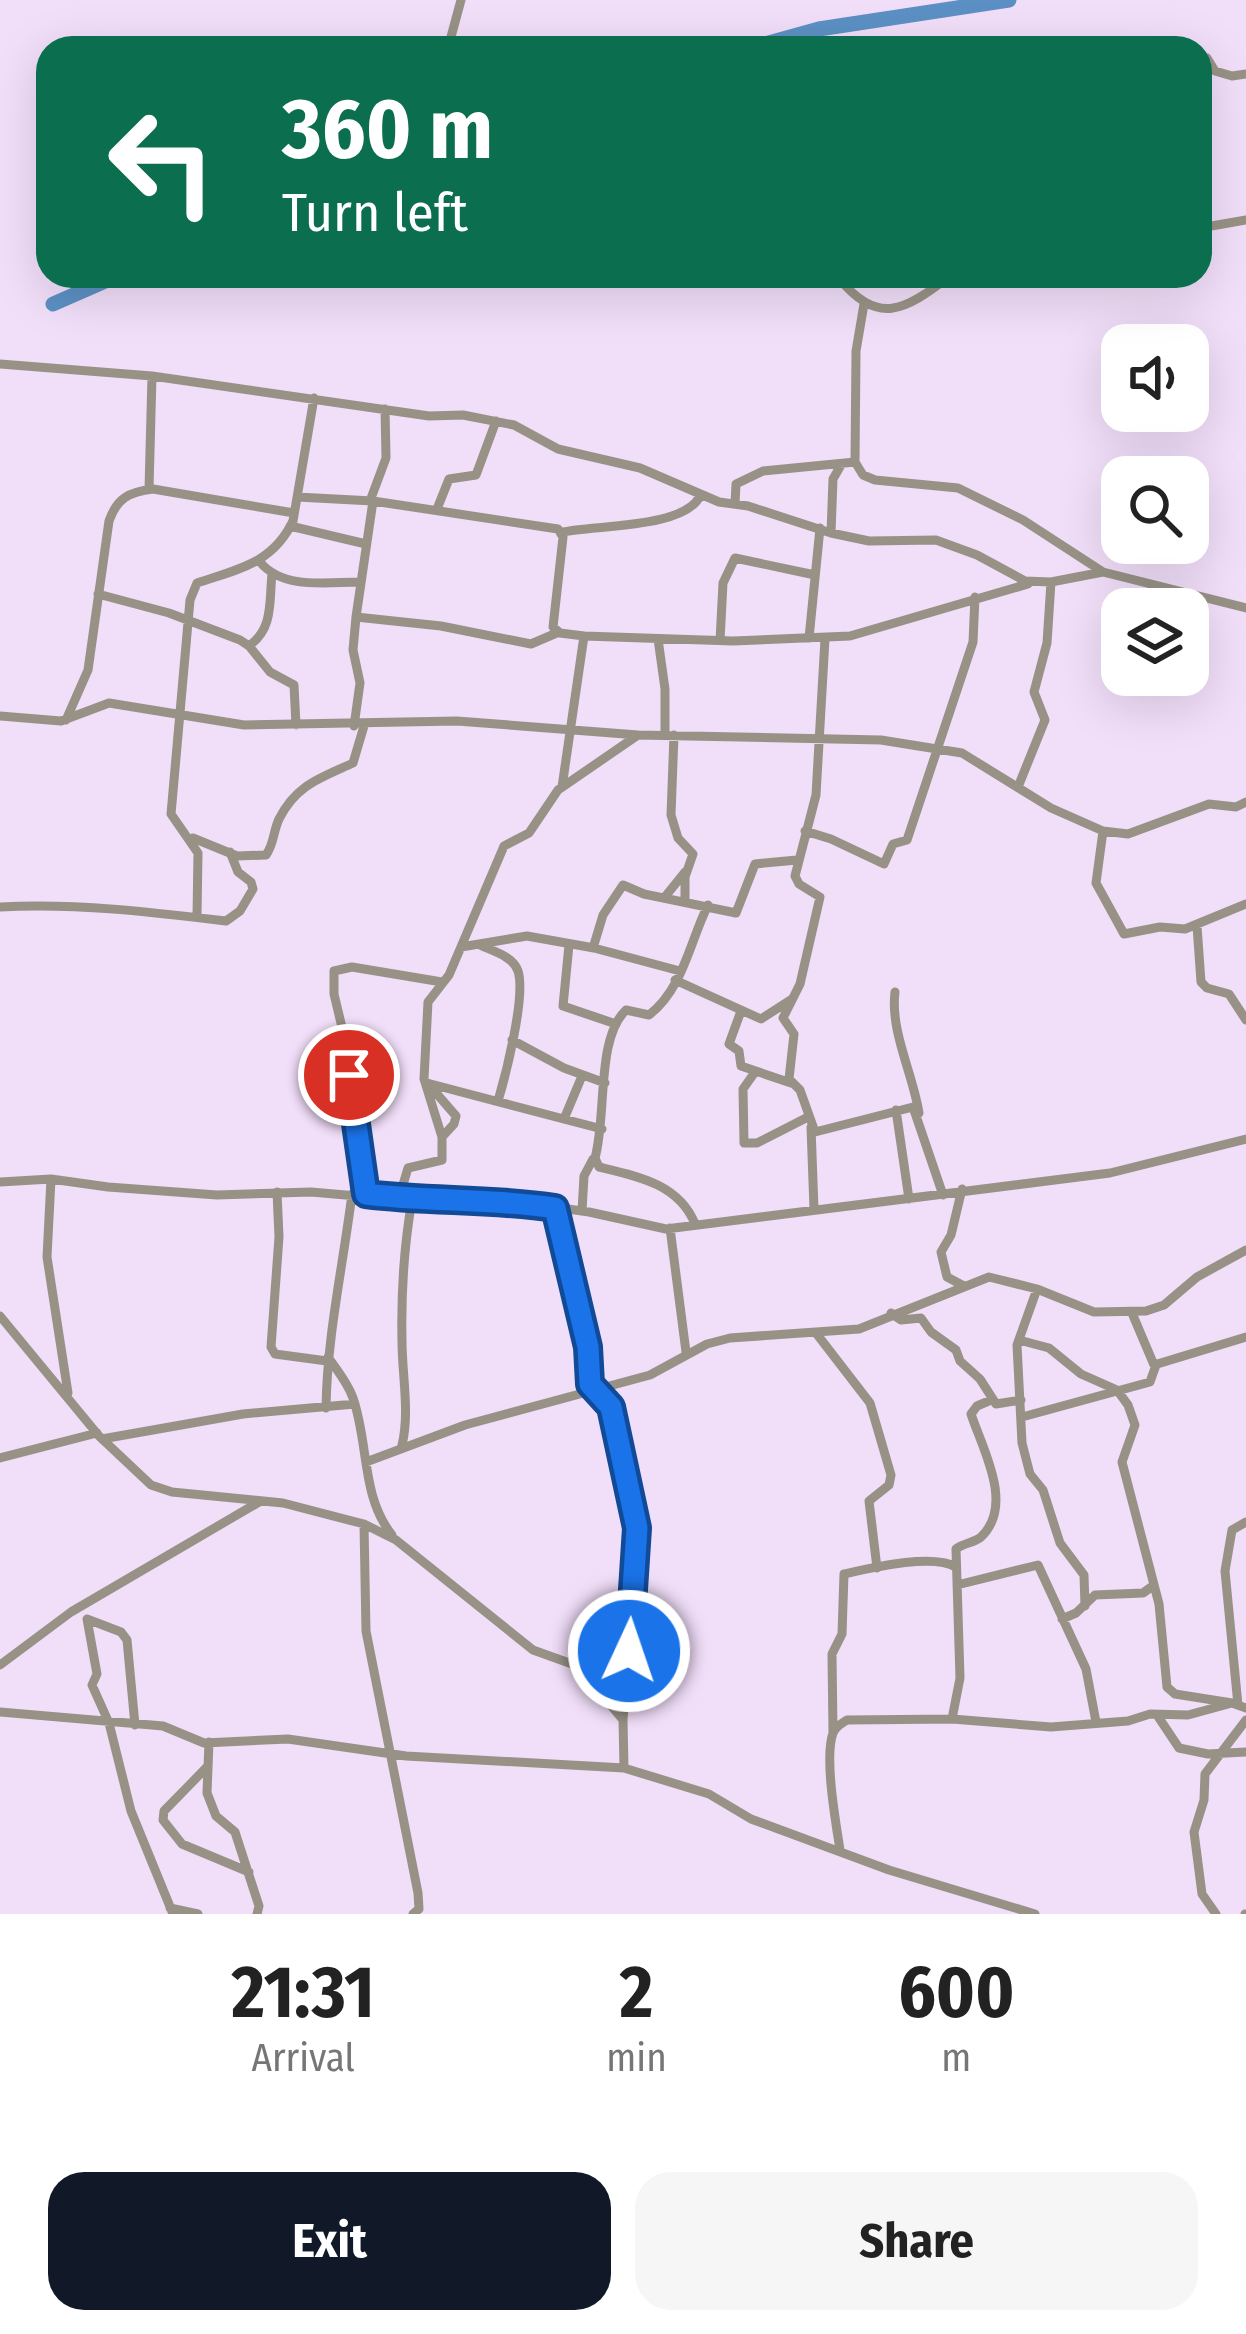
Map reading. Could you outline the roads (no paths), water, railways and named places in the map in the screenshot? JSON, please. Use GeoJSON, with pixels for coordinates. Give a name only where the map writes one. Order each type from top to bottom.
{"type":"FeatureCollection","features":[{"type":"Feature","properties":{"kind":"street"},"geometry":{"type":"LineString","coordinates":[[451,36],[461,0]]}},
{"type":"Feature","properties":{"kind":"street"},"geometry":{"type":"LineString","coordinates":[[1212,66],[1232,76],[1246,74]]}},
{"type":"Feature","properties":{"kind":"street"},"geometry":{"type":"LineString","coordinates":[[1212,226],[1246,220]]}},
{"type":"Feature","properties":{"kind":"street"},"geometry":{"type":"LineString","coordinates":[[848,288],[863,304],[904,308],[933,288]]}},
{"type":"Feature","properties":{"kind":"street"},"geometry":{"type":"LineString","coordinates":[[863,304],[856,351],[855,462],[863,475],[875,480],[942,484],[1023,520],[1103,572],[1246,608]]}},
{"type":"Feature","properties":{"kind":"street"},"geometry":{"type":"LineString","coordinates":[[0,364],[152,376],[514,425],[558,449],[647,471],[700,496],[869,541],[936,540],[1033,582]]}},
{"type":"Feature","properties":{"kind":"street"},"geometry":{"type":"LineString","coordinates":[[149,489],[152,376]]}},
{"type":"Feature","properties":{"kind":"street"},"geometry":{"type":"LineString","coordinates":[[197,916],[198,853],[171,814],[186,620],[197,583],[260,562],[290,526],[314,398]]}},
{"type":"Feature","properties":{"kind":"street"},"geometry":{"type":"LineString","coordinates":[[188,836],[239,857],[268,854],[291,797],[313,779],[353,763],[360,683],[353,650],[372,501],[386,458],[385,409]]}},
{"type":"Feature","properties":{"kind":"street"},"geometry":{"type":"LineString","coordinates":[[437,509],[452,477],[476,475],[496,422]]}},
{"type":"Feature","properties":{"kind":"street"},"geometry":{"type":"LineString","coordinates":[[735,505],[736,484],[754,473],[855,462]]}},
{"type":"Feature","properties":{"kind":"street"},"geometry":{"type":"LineString","coordinates":[[809,638],[815,575],[833,479],[841,465]]}},
{"type":"Feature","properties":{"kind":"street"},"geometry":{"type":"LineString","coordinates":[[66,720],[88,670],[113,508],[126,496],[149,489],[193,493],[294,513]]}},
{"type":"Feature","properties":{"kind":"street"},"geometry":{"type":"LineString","coordinates":[[297,497],[437,509],[563,532],[652,522],[695,505],[700,496]]}},
{"type":"Feature","properties":{"kind":"street"},"geometry":{"type":"LineString","coordinates":[[290,526],[365,544]]}},
{"type":"Feature","properties":{"kind":"street"},"geometry":{"type":"LineString","coordinates":[[559,632],[552,623],[563,532]]}},
{"type":"Feature","properties":{"kind":"street"},"geometry":{"type":"LineString","coordinates":[[720,641],[724,578],[735,558],[815,575]]}},
{"type":"Feature","properties":{"kind":"street"},"geometry":{"type":"LineString","coordinates":[[260,562],[272,574],[303,582],[360,582]]}},
{"type":"Feature","properties":{"kind":"street"},"geometry":{"type":"LineString","coordinates":[[356,617],[441,626],[531,644],[559,632],[658,640],[825,639],[860,634],[1033,582],[1103,572]]}},
{"type":"Feature","properties":{"kind":"street"},"geometry":{"type":"LineString","coordinates":[[249,646],[268,621],[272,574]]}},
{"type":"Feature","properties":{"kind":"street"},"geometry":{"type":"LineString","coordinates":[[1018,787],[1045,720],[1034,692],[1047,643],[1051,582]]}},
{"type":"Feature","properties":{"kind":"street"},"geometry":{"type":"LineString","coordinates":[[98,594],[186,620],[249,646],[270,672],[294,685],[296,725]]}},
{"type":"Feature","properties":{"kind":"street"},"geometry":{"type":"LineString","coordinates":[[805,831],[884,864],[893,844],[907,840],[973,642],[975,597]]}},
{"type":"Feature","properties":{"kind":"street"},"geometry":{"type":"LineString","coordinates":[[562,787],[584,637]]}},
{"type":"Feature","properties":{"kind":"street"},"geometry":{"type":"LineString","coordinates":[[791,1083],[789,1055],[794,1034],[783,1018],[808,958],[820,897],[797,882],[796,860],[816,795],[825,639]]}},
{"type":"Feature","properties":{"kind":"street"},"geometry":{"type":"LineString","coordinates":[[658,640],[670,735],[671,815],[678,838],[692,851],[685,900]]}},
{"type":"Feature","properties":{"kind":"street"},"geometry":{"type":"LineString","coordinates":[[0,716],[66,720],[109,703],[244,725],[457,722],[638,735],[881,740],[962,753],[1051,808],[1103,831],[1135,833],[1209,804],[1236,807],[1246,802]]}},
{"type":"Feature","properties":{"kind":"street"},"geometry":{"type":"LineString","coordinates":[[399,1198],[405,1171],[442,1160],[442,1137],[426,1081],[428,1002],[461,947],[500,850],[529,833],[562,787],[638,735]]}},
{"type":"Feature","properties":{"kind":"street"},"geometry":{"type":"LineString","coordinates":[[1103,831],[1096,883],[1122,932],[1197,926],[1246,904]]}},
{"type":"Feature","properties":{"kind":"street"},"geometry":{"type":"LineString","coordinates":[[0,907],[67,905],[226,922],[249,899],[252,885],[238,872],[230,852]]}},
{"type":"Feature","properties":{"kind":"street"},"geometry":{"type":"LineString","coordinates":[[592,947],[603,915],[622,885],[738,912],[755,864],[796,860]]}},
{"type":"Feature","properties":{"kind":"street"},"geometry":{"type":"LineString","coordinates":[[664,898],[688,868]]}},
{"type":"Feature","properties":{"kind":"street"},"geometry":{"type":"LineString","coordinates":[[582,1211],[584,1176],[595,1158],[602,1129],[606,1048],[626,1010],[650,1016],[655,1012],[694,947],[708,905]]}},
{"type":"Feature","properties":{"kind":"street"},"geometry":{"type":"LineString","coordinates":[[1197,926],[1201,982],[1229,994],[1246,1020]]}},
{"type":"Feature","properties":{"kind":"street"},"geometry":{"type":"LineString","coordinates":[[461,947],[516,935],[592,947],[678,976],[763,1019],[792,999]]}},
{"type":"Feature","properties":{"kind":"street"},"geometry":{"type":"LineString","coordinates":[[478,944],[510,960],[519,973],[512,1040],[498,1101]]}},
{"type":"Feature","properties":{"kind":"street"},"geometry":{"type":"LineString","coordinates":[[568,945],[562,1006],[616,1024]]}},
{"type":"Feature","properties":{"kind":"street"},"geometry":{"type":"LineString","coordinates":[[366,1194],[334,971],[352,967],[442,982]]}},
{"type":"Feature","properties":{"kind":"street"},"geometry":{"type":"LineString","coordinates":[[895,992],[894,1010],[943,1195]]}},
{"type":"Feature","properties":{"kind":"street"},"geometry":{"type":"LineString","coordinates":[[741,1011],[729,1044],[740,1051],[742,1067],[800,1090],[810,1122],[814,1209]]}},
{"type":"Feature","properties":{"kind":"street"},"geometry":{"type":"LineString","coordinates":[[512,1040],[605,1083]]}},
{"type":"Feature","properties":{"kind":"street"},"geometry":{"type":"LineString","coordinates":[[755,1072],[742,1089],[743,1143],[810,1122]]}},
{"type":"Feature","properties":{"kind":"street"},"geometry":{"type":"LineString","coordinates":[[564,1119],[582,1076]]}},
{"type":"Feature","properties":{"kind":"street"},"geometry":{"type":"LineString","coordinates":[[426,1081],[602,1129]]}},
{"type":"Feature","properties":{"kind":"street"},"geometry":{"type":"LineString","coordinates":[[426,1081],[456,1116],[442,1137]]}},
{"type":"Feature","properties":{"kind":"street"},"geometry":{"type":"LineString","coordinates":[[810,1122],[820,1132],[911,1106],[920,1118]]}},
{"type":"Feature","properties":{"kind":"street"},"geometry":{"type":"LineString","coordinates":[[896,1110],[909,1199]]}},
{"type":"Feature","properties":{"kind":"street"},"geometry":{"type":"LineString","coordinates":[[0,1182],[51,1179],[217,1195],[366,1194],[512,1202],[670,1228],[1111,1173],[1246,1139]]}},
{"type":"Feature","properties":{"kind":"street"},"geometry":{"type":"LineString","coordinates":[[595,1158],[599,1167],[672,1192],[689,1209],[695,1224]]}},
{"type":"Feature","properties":{"kind":"street"},"geometry":{"type":"LineString","coordinates":[[51,1179],[46,1257],[68,1396]]}},
{"type":"Feature","properties":{"kind":"street"},"geometry":{"type":"LineString","coordinates":[[962,1190],[940,1260],[947,1277],[964,1286]]}},
{"type":"Feature","properties":{"kind":"street"},"geometry":{"type":"LineString","coordinates":[[277,1192],[279,1237],[271,1347],[275,1354],[327,1359],[349,1386],[377,1513],[396,1540]]}},
{"type":"Feature","properties":{"kind":"street"},"geometry":{"type":"LineString","coordinates":[[326,1408],[327,1359],[352,1194]]}},
{"type":"Feature","properties":{"kind":"street"},"geometry":{"type":"LineString","coordinates":[[402,1445],[401,1338],[412,1200]]}},
{"type":"Feature","properties":{"kind":"street"},"geometry":{"type":"LineString","coordinates":[[555,1208],[588,1347],[590,1384],[611,1407],[637,1528],[624,1768]]}},
{"type":"Feature","properties":{"kind":"street"},"geometry":{"type":"LineString","coordinates":[[670,1228],[686,1352]]}},
{"type":"Feature","properties":{"kind":"street"},"geometry":{"type":"LineString","coordinates":[[366,1462],[402,1445],[481,1420],[650,1375],[686,1352],[730,1338],[859,1329],[994,1276],[1094,1312],[1132,1313],[1164,1305],[1197,1277],[1246,1250]]}},
{"type":"Feature","properties":{"kind":"street"},"geometry":{"type":"LineString","coordinates":[[1036,1289],[1018,1340],[1022,1443],[1060,1543],[1084,1576],[1085,1606]]}},
{"type":"Feature","properties":{"kind":"street"},"geometry":{"type":"LineString","coordinates":[[891,1313],[899,1319],[921,1318],[956,1350],[961,1363],[985,1385],[991,1400],[1002,1405],[1021,1400]]}},
{"type":"Feature","properties":{"kind":"street"},"geometry":{"type":"LineString","coordinates":[[1132,1313],[1149,1359],[1156,1364]]}},
{"type":"Feature","properties":{"kind":"street"},"geometry":{"type":"LineString","coordinates":[[0,1316],[100,1436],[151,1485],[262,1500],[364,1524],[396,1540],[533,1650],[572,1664],[606,1695],[623,1720]]}},
{"type":"Feature","properties":{"kind":"street"},"geometry":{"type":"LineString","coordinates":[[816,1334],[875,1414],[890,1475],[889,1485],[869,1501],[877,1568]]}},
{"type":"Feature","properties":{"kind":"street"},"geometry":{"type":"LineString","coordinates":[[1156,1364],[1246,1336]]}},
{"type":"Feature","properties":{"kind":"street"},"geometry":{"type":"LineString","coordinates":[[1018,1340],[1049,1348],[1081,1374],[1118,1390],[1135,1425],[1122,1462],[1154,1585],[1169,1690],[1239,1705]]}},
{"type":"Feature","properties":{"kind":"street"},"geometry":{"type":"LineString","coordinates":[[1022,1417],[1150,1382],[1156,1364]]}},
{"type":"Feature","properties":{"kind":"street"},"geometry":{"type":"LineString","coordinates":[[952,1719],[960,1678],[956,1546],[982,1536],[995,1512],[993,1478],[971,1417],[977,1406],[991,1400]]}},
{"type":"Feature","properties":{"kind":"street"},"geometry":{"type":"LineString","coordinates":[[0,1458],[100,1436],[243,1414],[356,1404]]}},
{"type":"Feature","properties":{"kind":"street"},"geometry":{"type":"LineString","coordinates":[[0,1665],[73,1611],[262,1500]]}},
{"type":"Feature","properties":{"kind":"street"},"geometry":{"type":"LineString","coordinates":[[1239,1705],[1225,1571],[1233,1528],[1246,1522]]}},
{"type":"Feature","properties":{"kind":"street"},"geometry":{"type":"LineString","coordinates":[[364,1524],[366,1631],[393,1755],[394,1792],[418,1893],[419,1909],[413,1914]]}},
{"type":"Feature","properties":{"kind":"street"},"geometry":{"type":"LineString","coordinates":[[840,1850],[832,1792],[832,1654],[842,1634],[843,1577],[941,1561],[956,1568]]}},
{"type":"Feature","properties":{"kind":"street"},"geometry":{"type":"LineString","coordinates":[[956,1585],[1036,1564],[1086,1669],[1096,1722]]}},
{"type":"Feature","properties":{"kind":"street"},"geometry":{"type":"LineString","coordinates":[[1062,1619],[1095,1595],[1143,1593],[1154,1585]]}},
{"type":"Feature","properties":{"kind":"street"},"geometry":{"type":"LineString","coordinates":[[73,1611],[121,1632],[127,1640],[136,1725]]}},
{"type":"Feature","properties":{"kind":"street"},"geometry":{"type":"LineString","coordinates":[[87,1619],[96,1670],[92,1685],[109,1723],[128,1801],[171,1911],[198,1914]]}},
{"type":"Feature","properties":{"kind":"street"},"geometry":{"type":"LineString","coordinates":[[572,1664],[615,1660],[628,1666]]}},
{"type":"Feature","properties":{"kind":"street"},"geometry":{"type":"LineString","coordinates":[[833,1732],[847,1720],[858,1718],[1051,1727],[1239,1705]]}},
{"type":"Feature","properties":{"kind":"street"},"geometry":{"type":"LineString","coordinates":[[0,1712],[172,1728],[197,1741],[288,1739],[393,1755],[624,1768],[681,1784],[751,1819],[962,1894],[1035,1914]]}},
{"type":"Feature","properties":{"kind":"street"},"geometry":{"type":"LineString","coordinates":[[1156,1714],[1179,1748],[1222,1755],[1246,1752]]}},
{"type":"Feature","properties":{"kind":"street"},"geometry":{"type":"LineString","coordinates":[[1216,1914],[1202,1894],[1194,1832],[1204,1800],[1205,1774],[1246,1720]]}},
{"type":"Feature","properties":{"kind":"street"},"geometry":{"type":"LineString","coordinates":[[209,1742],[212,1806],[235,1832],[259,1906],[257,1914]]}},
{"type":"Feature","properties":{"kind":"street"},"geometry":{"type":"LineString","coordinates":[[207,1767],[164,1811],[163,1820],[182,1844],[249,1872]]}},
{"type":"Feature","properties":{"kind":"waterway"},"geometry":{"type":"LineString","coordinates":[[794,36],[1009,0]]}},
{"type":"Feature","properties":{"kind":"waterway"},"geometry":{"type":"LineString","coordinates":[[53,304],[90,288]]}}]}
